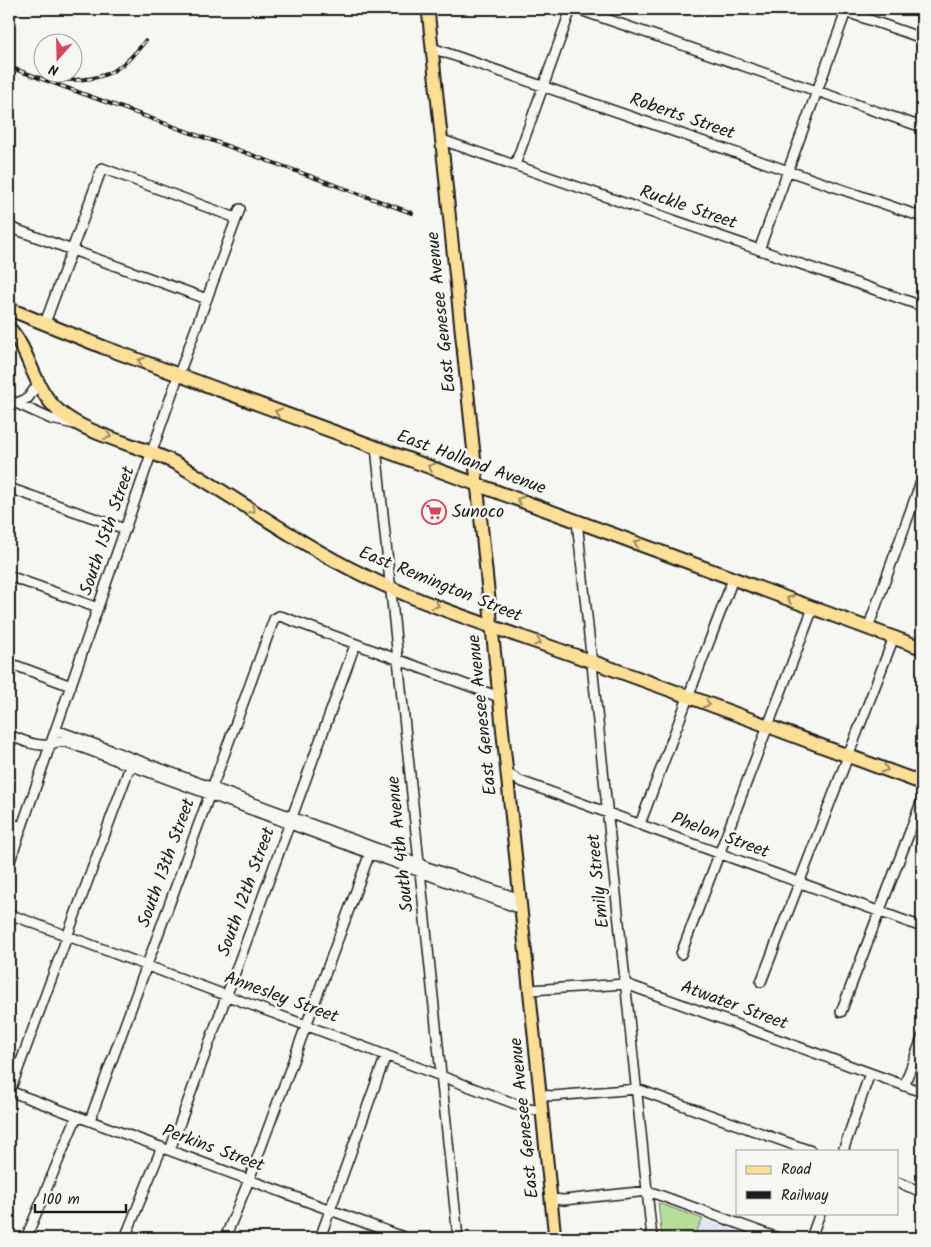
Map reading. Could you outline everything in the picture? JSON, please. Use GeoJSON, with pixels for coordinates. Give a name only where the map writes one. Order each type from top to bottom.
{"type":"FeatureCollection","features":[{"type":"Feature","properties":{"kind":"highway","name":"East Holland Avenue"},"geometry":{"type":"LineString","coordinates":[[9,310],[104,348],[376,446],[922,648]]}},
{"type":"Feature","properties":{"kind":"highway","name":"East Remington Street"},"geometry":{"type":"LineString","coordinates":[[9,328],[22,347],[38,384],[54,406],[67,418],[173,462],[338,563],[391,588],[922,783]]}},
{"type":"Feature","properties":{"kind":"main road","name":"East Genesee Avenue"},"geometry":{"type":"LineString","coordinates":[[428,9],[555,1238]]}},
{"type":"Feature","properties":{"kind":"street"},"geometry":{"type":"LineString","coordinates":[[515,165],[571,9]]}},
{"type":"Feature","properties":{"kind":"street"},"geometry":{"type":"LineString","coordinates":[[577,9],[922,127]]}},
{"type":"Feature","properties":{"kind":"street"},"geometry":{"type":"LineString","coordinates":[[759,250],[817,91],[844,10],[922,38]]}},
{"type":"Feature","properties":{"kind":"street","name":"Roberts Street"},"geometry":{"type":"LineString","coordinates":[[432,48],[922,217]]}},
{"type":"Feature","properties":{"kind":"street","name":"Ruckle Street"},"geometry":{"type":"LineString","coordinates":[[442,140],[922,306]]}},
{"type":"Feature","properties":{"kind":"street","name":"South 15th Street"},"geometry":{"type":"LineString","coordinates":[[9,864],[179,375],[238,214],[102,168],[72,250]]}},
{"type":"Feature","properties":{"kind":"street"},"geometry":{"type":"LineString","coordinates":[[9,227],[207,299]]}},
{"type":"Feature","properties":{"kind":"street"},"geometry":{"type":"LineString","coordinates":[[45,324],[72,250]]}},
{"type":"Feature","properties":{"kind":"street"},"geometry":{"type":"LineString","coordinates":[[13,402],[28,398],[38,384]]}},
{"type":"Feature","properties":{"kind":"street"},"geometry":{"type":"LineString","coordinates":[[13,402],[51,419],[83,426]]}},
{"type":"Feature","properties":{"kind":"street","name":"South 4th Avenue"},"geometry":{"type":"LineString","coordinates":[[376,446],[458,1238]]}},
{"type":"Feature","properties":{"kind":"street"},"geometry":{"type":"LineString","coordinates":[[868,628],[922,479]]}},
{"type":"Feature","properties":{"kind":"street"},"geometry":{"type":"LineString","coordinates":[[9,488],[125,529]]}},
{"type":"Feature","properties":{"kind":"street","name":"Emily Street"},"geometry":{"type":"LineString","coordinates":[[577,521],[652,1238]]}},
{"type":"Feature","properties":{"kind":"street"},"geometry":{"type":"LineString","coordinates":[[9,576],[98,608]]}},
{"type":"Feature","properties":{"kind":"street"},"geometry":{"type":"LineString","coordinates":[[640,824],[733,579]]}},
{"type":"Feature","properties":{"kind":"street"},"geometry":{"type":"LineString","coordinates":[[681,954],[813,608]]}},
{"type":"Feature","properties":{"kind":"street","name":"South 13th Street"},"geometry":{"type":"LineString","coordinates":[[90,1120],[210,791],[276,617],[283,617],[356,645]]}},
{"type":"Feature","properties":{"kind":"street"},"geometry":{"type":"LineString","coordinates":[[761,982],[894,637]]}},
{"type":"Feature","properties":{"kind":"street"},"geometry":{"type":"LineString","coordinates":[[356,645],[499,697]]}},
{"type":"Feature","properties":{"kind":"street","name":"South 12th Street"},"geometry":{"type":"LineString","coordinates":[[125,1238],[166,1149],[226,995],[356,645]]}},
{"type":"Feature","properties":{"kind":"street"},"geometry":{"type":"LineString","coordinates":[[9,664],[71,686]]}},
{"type":"Feature","properties":{"kind":"street"},"geometry":{"type":"LineString","coordinates":[[56,730],[131,762]]}},
{"type":"Feature","properties":{"kind":"street"},"geometry":{"type":"LineString","coordinates":[[9,735],[43,746],[60,741],[68,742],[131,762],[520,904]]}},
{"type":"Feature","properties":{"kind":"street"},"geometry":{"type":"LineString","coordinates":[[9,1091],[131,762]]}},
{"type":"Feature","properties":{"kind":"street","name":"Phelon Street"},"geometry":{"type":"LineString","coordinates":[[507,773],[520,781],[922,927]]}},
{"type":"Feature","properties":{"kind":"street"},"geometry":{"type":"LineString","coordinates":[[841,1012],[922,800]]}},
{"type":"Feature","properties":{"kind":"street"},"geometry":{"type":"LineString","coordinates":[[9,822],[22,827]]}},
{"type":"Feature","properties":{"kind":"street"},"geometry":{"type":"LineString","coordinates":[[225,1238],[249,1180],[371,850]]}},
{"type":"Feature","properties":{"kind":"street","name":"Annesley Street"},"geometry":{"type":"LineString","coordinates":[[9,914],[542,1112]]}},
{"type":"Feature","properties":{"kind":"street","name":"Atwater Street"},"geometry":{"type":"LineString","coordinates":[[530,990],[626,984],[922,1092]]}},
{"type":"Feature","properties":{"kind":"street"},"geometry":{"type":"LineString","coordinates":[[904,1086],[922,1038]]}},
{"type":"Feature","properties":{"kind":"street"},"geometry":{"type":"LineString","coordinates":[[320,1238],[386,1055]]}},
{"type":"Feature","properties":{"kind":"street"},"geometry":{"type":"LineString","coordinates":[[843,1150],[870,1074]]}},
{"type":"Feature","properties":{"kind":"street"},"geometry":{"type":"LineString","coordinates":[[540,1095],[553,1096],[637,1089],[808,1150]]}},
{"type":"Feature","properties":{"kind":"street","name":"Perkins Street"},"geometry":{"type":"LineString","coordinates":[[9,1091],[406,1238]]}},
{"type":"Feature","properties":{"kind":"street"},"geometry":{"type":"LineString","coordinates":[[26,1238],[77,1116]]}},
{"type":"Feature","properties":{"kind":"street"},"geometry":{"type":"LineString","coordinates":[[898,1182],[922,1192]]}},
{"type":"Feature","properties":{"kind":"street"},"geometry":{"type":"LineString","coordinates":[[551,1199],[564,1200],[648,1191],[778,1238]]}},
{"type":"Feature","properties":{"kind":"street"},"geometry":{"type":"LineString","coordinates":[[811,1238],[820,1214]]}},
{"type":"Feature","properties":{"kind":"shaded area"},"geometry":{"type":"Polygon","coordinates":[[[658,1203],[747,1235],[756,1238],[662,1238],[658,1203]]]}},
{"type":"Feature","properties":{"kind":"green space"},"geometry":{"type":"Polygon","coordinates":[[[658,1203],[703,1219],[692,1238],[662,1238],[658,1203]]]}},
{"type":"Feature","properties":{"kind":"railway"},"geometry":{"type":"LineString","coordinates":[[82,80],[105,75],[116,69],[126,62],[145,41]]}},
{"type":"Feature","properties":{"kind":"railway"},"geometry":{"type":"LineString","coordinates":[[9,67],[412,213]]}},
{"type":"Feature","properties":{"kind":"place","name":"Sunoco"},"geometry":{"type":"Point","coordinates":[434,512]}}]}
